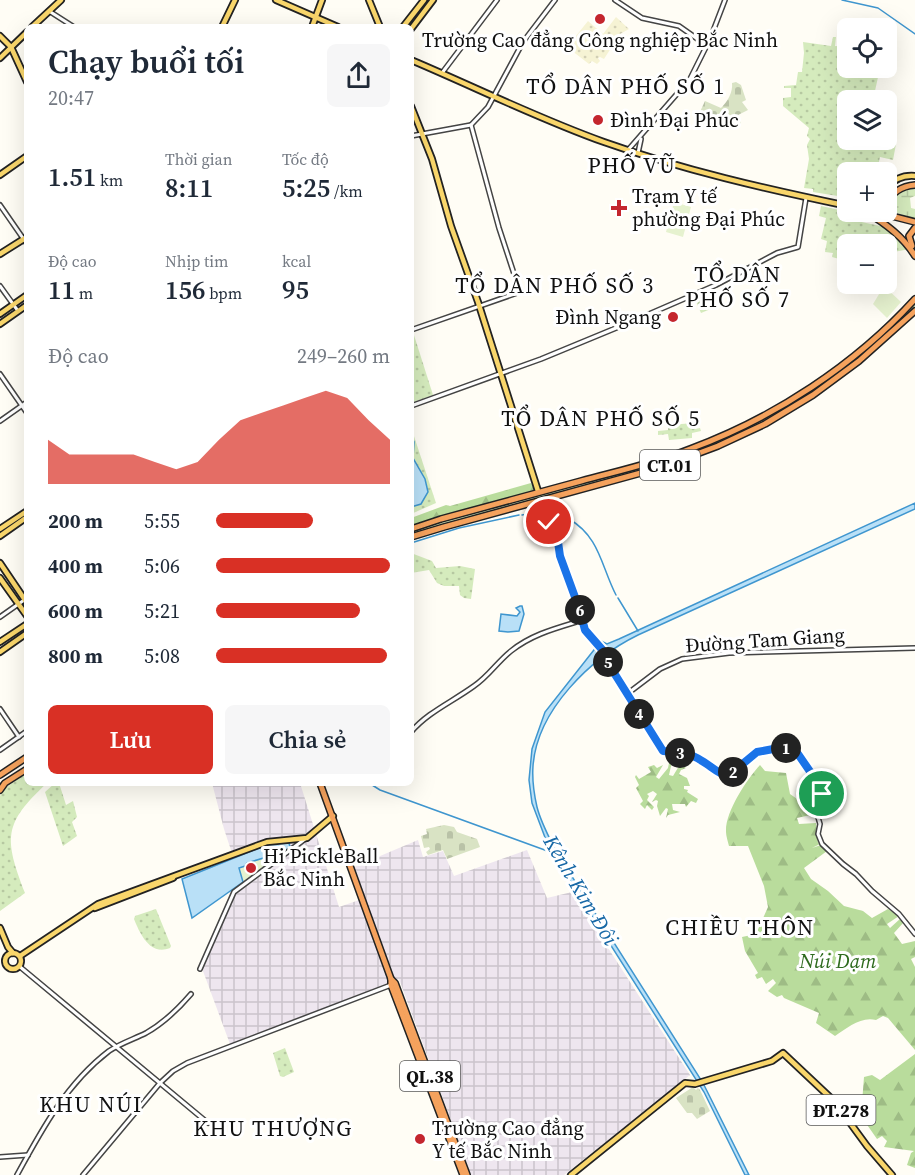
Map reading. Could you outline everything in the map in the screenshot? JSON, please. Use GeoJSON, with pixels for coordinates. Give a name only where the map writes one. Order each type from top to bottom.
{"type":"FeatureCollection","features":[{"type":"Feature","properties":{"kind":"highway"},"geometry":{"type":"LineString","coordinates":[[897,188],[915,183]]}},
{"type":"Feature","properties":{"kind":"highway"},"geometry":{"type":"LineString","coordinates":[[897,190],[915,183]]}},
{"type":"Feature","properties":{"kind":"highway"},"geometry":{"type":"LineString","coordinates":[[897,216],[915,222]]}},
{"type":"Feature","properties":{"kind":"highway"},"geometry":{"type":"LineString","coordinates":[[897,217],[905,219]]}},
{"type":"Feature","properties":{"kind":"highway"},"geometry":{"type":"LineString","coordinates":[[882,222],[909,246],[915,256]]}},
{"type":"Feature","properties":{"kind":"highway"},"geometry":{"type":"LineString","coordinates":[[915,228],[910,233],[909,239],[915,250]]}},
{"type":"Feature","properties":{"kind":"highway"},"geometry":{"type":"LineString","coordinates":[[892,321],[910,302],[915,293]]}},
{"type":"Feature","properties":{"kind":"highway","name":"CT.01"},"geometry":{"type":"LineString","coordinates":[[414,528],[657,461],[692,449],[761,416],[809,388],[854,355],[915,299]]}},
{"type":"Feature","properties":{"kind":"highway","name":"CT.01"},"geometry":{"type":"LineString","coordinates":[[414,536],[659,468],[702,453],[765,424],[813,395],[859,361],[915,312]]}},
{"type":"Feature","properties":{"kind":"highway"},"geometry":{"type":"LineString","coordinates":[[0,775],[24,759]]}},
{"type":"Feature","properties":{"kind":"highway"},"geometry":{"type":"LineString","coordinates":[[0,785],[24,769]]}},
{"type":"Feature","properties":{"kind":"highway"},"geometry":{"type":"LineString","coordinates":[[0,790],[5,783],[24,769]]}},
{"type":"Feature","properties":{"kind":"highway","name":"QL.38"},"geometry":{"type":"LineString","coordinates":[[321,786],[391,982],[395,983],[408,1014],[465,1175]]}},
{"type":"Feature","properties":{"kind":"main road"},"geometry":{"type":"LineString","coordinates":[[35,24],[61,0]]}},
{"type":"Feature","properties":{"kind":"main road"},"geometry":{"type":"LineString","coordinates":[[223,24],[235,0]]}},
{"type":"Feature","properties":{"kind":"main road"},"geometry":{"type":"LineString","coordinates":[[276,0],[331,24]]}},
{"type":"Feature","properties":{"kind":"main road"},"geometry":{"type":"LineString","coordinates":[[313,24],[322,0]]}},
{"type":"Feature","properties":{"kind":"main road"},"geometry":{"type":"LineString","coordinates":[[369,0],[379,24]]}},
{"type":"Feature","properties":{"kind":"main road"},"geometry":{"type":"LineString","coordinates":[[405,24],[424,0]]}},
{"type":"Feature","properties":{"kind":"main road"},"geometry":{"type":"LineString","coordinates":[[414,25],[433,0]]}},
{"type":"Feature","properties":{"kind":"main road"},"geometry":{"type":"LineString","coordinates":[[0,58],[24,35]]}},
{"type":"Feature","properties":{"kind":"main road"},"geometry":{"type":"LineString","coordinates":[[0,36],[10,47],[24,76]]}},
{"type":"Feature","properties":{"kind":"main road"},"geometry":{"type":"LineString","coordinates":[[414,61],[571,129],[628,150],[806,198],[837,204]]}},
{"type":"Feature","properties":{"kind":"main road"},"geometry":{"type":"LineString","coordinates":[[414,113],[423,134],[538,491]]}},
{"type":"Feature","properties":{"kind":"main road"},"geometry":{"type":"LineString","coordinates":[[0,175],[24,158]]}},
{"type":"Feature","properties":{"kind":"main road"},"geometry":{"type":"LineString","coordinates":[[897,179],[915,176]]}},
{"type":"Feature","properties":{"kind":"main road"},"geometry":{"type":"LineString","coordinates":[[0,254],[24,241]]}},
{"type":"Feature","properties":{"kind":"main road"},"geometry":{"type":"LineString","coordinates":[[0,314],[24,298]]}},
{"type":"Feature","properties":{"kind":"main road"},"geometry":{"type":"LineString","coordinates":[[0,324],[24,307]]}},
{"type":"Feature","properties":{"kind":"main road"},"geometry":{"type":"LineString","coordinates":[[0,529],[24,513]]}},
{"type":"Feature","properties":{"kind":"main road"},"geometry":{"type":"LineString","coordinates":[[0,536],[24,519]]}},
{"type":"Feature","properties":{"kind":"main road"},"geometry":{"type":"LineString","coordinates":[[0,564],[24,597]]}},
{"type":"Feature","properties":{"kind":"main road"},"geometry":{"type":"LineString","coordinates":[[0,578],[24,612]]}},
{"type":"Feature","properties":{"kind":"main road"},"geometry":{"type":"LineString","coordinates":[[0,642],[24,626]]}},
{"type":"Feature","properties":{"kind":"main road"},"geometry":{"type":"LineString","coordinates":[[0,652],[24,635]]}},
{"type":"Feature","properties":{"kind":"main road"},"geometry":{"type":"LineString","coordinates":[[20,956],[90,909],[270,841],[307,838],[333,816]]}},
{"type":"Feature","properties":{"kind":"main road"},"geometry":{"type":"LineString","coordinates":[[0,928],[8,947],[20,956]]}},
{"type":"Feature","properties":{"kind":"main road"},"geometry":{"type":"LineString","coordinates":[[0,935],[4,944],[6,965]]}},
{"type":"Feature","properties":{"kind":"main road"},"geometry":{"type":"LineString","coordinates":[[6,958],[14,953]]}},
{"type":"Feature","properties":{"kind":"main road"},"geometry":{"type":"LineString","coordinates":[[6,965],[13,969],[19,966],[20,956]]}},
{"type":"Feature","properties":{"kind":"main road"},"geometry":{"type":"LineString","coordinates":[[0,969],[6,965]]}},
{"type":"Feature","properties":{"kind":"main road","name":"ĐT.278"},"geometry":{"type":"LineString","coordinates":[[571,1175],[685,1083],[705,1081],[772,1061],[783,1053],[834,1101],[892,1175]]}},
{"type":"Feature","properties":{"kind":"street"},"geometry":{"type":"LineString","coordinates":[[442,73],[497,0]]}},
{"type":"Feature","properties":{"kind":"street"},"geometry":{"type":"LineString","coordinates":[[414,136],[471,125],[495,96],[522,44],[555,0]]}},
{"type":"Feature","properties":{"kind":"street"},"geometry":{"type":"LineString","coordinates":[[615,0],[642,18],[679,26],[707,45]]}},
{"type":"Feature","properties":{"kind":"street"},"geometry":{"type":"LineString","coordinates":[[628,150],[689,80],[707,45],[725,0]]}},
{"type":"Feature","properties":{"kind":"street"},"geometry":{"type":"LineString","coordinates":[[49,11],[69,24]]}},
{"type":"Feature","properties":{"kind":"street"},"geometry":{"type":"LineString","coordinates":[[414,329],[520,292],[471,125]]}},
{"type":"Feature","properties":{"kind":"street"},"geometry":{"type":"LineString","coordinates":[[638,153],[641,137]]}},
{"type":"Feature","properties":{"kind":"street"},"geometry":{"type":"LineString","coordinates":[[414,405],[541,358],[650,314],[716,285],[777,253],[798,247],[806,198]]}},
{"type":"Feature","properties":{"kind":"street"},"geometry":{"type":"LineString","coordinates":[[0,206],[24,237]]}},
{"type":"Feature","properties":{"kind":"street"},"geometry":{"type":"LineString","coordinates":[[0,285],[18,311]]}},
{"type":"Feature","properties":{"kind":"street"},"geometry":{"type":"LineString","coordinates":[[0,374],[24,409]]}},
{"type":"Feature","properties":{"kind":"street"},"geometry":{"type":"LineString","coordinates":[[0,421],[22,406]]}},
{"type":"Feature","properties":{"kind":"street"},"geometry":{"type":"LineString","coordinates":[[542,503],[558,542],[560,556],[585,630],[606,654],[610,667],[663,751],[701,759],[728,776],[757,752],[784,747],[795,751],[821,789],[817,814],[820,824],[818,834],[822,844],[906,921],[915,934]]}},
{"type":"Feature","properties":{"kind":"street"},"geometry":{"type":"LineString","coordinates":[[0,616],[24,601]]}},
{"type":"Feature","properties":{"kind":"street"},"geometry":{"type":"LineString","coordinates":[[414,729],[424,718],[490,674],[510,652],[538,635],[583,620]]}},
{"type":"Feature","properties":{"kind":"street","name":"Đường Tam Giang"},"geometry":{"type":"LineString","coordinates":[[627,694],[660,669],[682,659],[729,653],[915,648]]}},
{"type":"Feature","properties":{"kind":"street"},"geometry":{"type":"LineString","coordinates":[[610,667],[612,663],[615,663]]}},
{"type":"Feature","properties":{"kind":"street"},"geometry":{"type":"LineString","coordinates":[[0,709],[19,737]]}},
{"type":"Feature","properties":{"kind":"street"},"geometry":{"type":"LineString","coordinates":[[0,750],[24,733]]}},
{"type":"Feature","properties":{"kind":"street"},"geometry":{"type":"LineString","coordinates":[[200,969],[232,894],[307,838]]}},
{"type":"Feature","properties":{"kind":"street"},"geometry":{"type":"LineString","coordinates":[[19,966],[208,1123]]}},
{"type":"Feature","properties":{"kind":"street"},"geometry":{"type":"LineString","coordinates":[[83,1175],[160,1083],[184,1064],[391,982]]}},
{"type":"Feature","properties":{"kind":"street"},"geometry":{"type":"LineString","coordinates":[[17,1175],[56,1105],[98,1061],[116,1047],[149,1032],[183,1004],[191,994]]}},
{"type":"Feature","properties":{"kind":"street"},"geometry":{"type":"LineString","coordinates":[[0,1157],[28,1155]]}},
{"type":"Feature","properties":{"kind":"shaded area"},"geometry":{"type":"Polygon","coordinates":[[[616,17],[629,29],[620,34],[604,59],[598,58],[600,61],[597,64],[592,61],[589,64],[567,47],[588,21],[603,34],[616,17]]]}},
{"type":"Feature","properties":{"kind":"shaded area"},"geometry":{"type":"Polygon","coordinates":[[[213,786],[301,786],[339,907],[365,898],[354,867],[418,840],[423,857],[443,851],[454,876],[527,850],[547,898],[572,892],[690,1075],[564,1175],[471,1175],[399,979],[230,1044],[200,963],[231,893],[242,883],[213,786]]]}},
{"type":"Feature","properties":{"kind":"green space"},"geometry":{"type":"Polygon","coordinates":[[[833,37],[836,37],[837,78],[878,78],[875,90],[837,90],[837,150],[895,150],[893,160],[880,157],[879,162],[837,162],[837,196],[813,192],[813,189],[804,188],[809,159],[807,145],[810,139],[807,136],[809,128],[783,106],[783,98],[791,97],[791,88],[784,88],[784,86],[796,85],[798,72],[802,72],[803,42],[831,46],[833,37]]]}},
{"type":"Feature","properties":{"kind":"green space"},"geometry":{"type":"Polygon","coordinates":[[[736,82],[741,85],[746,100],[742,102],[748,110],[738,115],[741,124],[738,125],[732,116],[723,116],[722,119],[712,122],[711,126],[700,123],[699,114],[705,101],[721,108],[730,96],[732,83],[736,82]]]}},
{"type":"Feature","properties":{"kind":"green space"},"geometry":{"type":"Polygon","coordinates":[[[915,185],[915,196],[910,198],[911,208],[915,209],[915,219],[897,213],[897,194],[915,185]]]}},
{"type":"Feature","properties":{"kind":"green space"},"geometry":{"type":"Polygon","coordinates":[[[674,202],[691,207],[683,237],[666,232],[674,202]]]}},
{"type":"Feature","properties":{"kind":"green space"},"geometry":{"type":"Polygon","coordinates":[[[821,206],[837,209],[837,222],[862,222],[885,227],[893,234],[837,234],[837,258],[832,257],[833,253],[825,252],[827,241],[821,239],[826,218],[819,216],[821,206]]]}},
{"type":"Feature","properties":{"kind":"green space"},"geometry":{"type":"Polygon","coordinates":[[[897,238],[910,249],[897,251],[897,238]]]}},
{"type":"Feature","properties":{"kind":"green space"},"geometry":{"type":"Polygon","coordinates":[[[717,289],[723,304],[701,313],[695,299],[717,289]]]}},
{"type":"Feature","properties":{"kind":"green space"},"geometry":{"type":"Polygon","coordinates":[[[879,294],[892,294],[901,302],[887,318],[873,304],[879,294]]]}},
{"type":"Feature","properties":{"kind":"green space"},"geometry":{"type":"Polygon","coordinates":[[[915,302],[915,307],[886,334],[826,382],[761,422],[726,439],[645,471],[499,508],[414,534],[414,530],[434,523],[649,466],[717,441],[752,424],[813,388],[915,302]]]}},
{"type":"Feature","properties":{"kind":"green space"},"geometry":{"type":"Polygon","coordinates":[[[414,335],[433,395],[414,402],[414,335]]]}},
{"type":"Feature","properties":{"kind":"green space"},"geometry":{"type":"Polygon","coordinates":[[[695,423],[695,429],[700,428],[701,431],[692,433],[692,438],[669,440],[668,434],[658,435],[658,431],[668,430],[668,425],[695,423]]]}},
{"type":"Feature","properties":{"kind":"green space"},"geometry":{"type":"Polygon","coordinates":[[[414,436],[436,503],[414,513],[414,506],[421,504],[428,492],[425,479],[414,461],[414,436]]]}},
{"type":"Feature","properties":{"kind":"green space"},"geometry":{"type":"Polygon","coordinates":[[[531,483],[536,492],[414,526],[414,517],[446,505],[450,506],[531,483]]]}},
{"type":"Feature","properties":{"kind":"green space"},"geometry":{"type":"Polygon","coordinates":[[[414,554],[432,561],[436,568],[460,566],[475,569],[471,599],[460,595],[459,586],[444,586],[437,583],[429,570],[414,572],[414,554]]]}},
{"type":"Feature","properties":{"kind":"green space"},"geometry":{"type":"Polygon","coordinates":[[[671,753],[674,753],[669,775],[673,776],[679,766],[679,754],[682,756],[680,764],[686,768],[679,774],[687,778],[690,786],[684,786],[684,789],[698,799],[696,803],[691,801],[686,807],[685,804],[672,804],[673,810],[680,812],[668,815],[666,818],[668,809],[666,808],[660,816],[658,801],[652,802],[657,794],[653,791],[647,794],[649,796],[647,800],[654,807],[652,810],[647,805],[645,809],[640,804],[643,801],[636,788],[639,785],[635,777],[636,775],[639,779],[651,772],[648,767],[654,765],[657,768],[663,765],[656,777],[659,779],[668,768],[671,753]]]}},
{"type":"Feature","properties":{"kind":"green space","name":"Núi Dạm"},"geometry":{"type":"Polygon","coordinates":[[[760,765],[765,771],[786,773],[790,794],[800,801],[815,806],[815,814],[797,818],[799,824],[816,823],[820,844],[812,848],[821,845],[827,851],[804,868],[811,879],[844,906],[863,911],[872,918],[888,909],[899,916],[887,924],[890,928],[901,918],[904,922],[894,933],[902,944],[915,941],[915,957],[911,959],[915,967],[915,1050],[888,1018],[883,1016],[876,1020],[860,1021],[835,1036],[816,1023],[819,1013],[784,998],[782,995],[777,997],[768,991],[776,983],[773,979],[766,984],[762,977],[757,979],[755,975],[758,973],[745,951],[742,937],[756,934],[768,907],[764,886],[748,846],[729,846],[726,832],[733,806],[743,787],[760,765]]]}},
{"type":"Feature","properties":{"kind":"green space"},"geometry":{"type":"Polygon","coordinates":[[[24,774],[24,786],[44,786],[22,810],[15,821],[12,833],[13,858],[25,893],[0,911],[0,796],[3,790],[24,774]]]}},
{"type":"Feature","properties":{"kind":"green space"},"geometry":{"type":"Polygon","coordinates":[[[52,786],[60,786],[66,805],[73,801],[77,817],[72,822],[77,836],[63,846],[45,792],[52,786]]]}},
{"type":"Feature","properties":{"kind":"green space"},"geometry":{"type":"Polygon","coordinates":[[[444,825],[454,827],[457,832],[477,839],[480,847],[447,859],[443,850],[428,855],[426,852],[430,849],[429,847],[424,848],[421,836],[427,834],[426,829],[444,825]]]}},
{"type":"Feature","properties":{"kind":"green space","name":"Hi PickleBall Bắc Ninh"},"geometry":{"type":"Polygon","coordinates":[[[277,855],[278,857],[243,882],[239,868],[246,866],[246,863],[277,855]]]}},
{"type":"Feature","properties":{"kind":"green space"},"geometry":{"type":"Polygon","coordinates":[[[156,909],[171,946],[163,950],[147,942],[134,919],[135,916],[156,909]]]}},
{"type":"Feature","properties":{"kind":"green space"},"geometry":{"type":"Polygon","coordinates":[[[285,1048],[294,1072],[283,1077],[280,1076],[273,1053],[285,1048]]]}},
{"type":"Feature","properties":{"kind":"green space"},"geometry":{"type":"Polygon","coordinates":[[[915,1054],[915,1168],[907,1165],[914,1151],[884,1147],[887,1141],[882,1136],[877,1139],[863,1119],[862,1103],[864,1077],[872,1075],[880,1080],[915,1054]]]}},
{"type":"Feature","properties":{"kind":"green space"},"geometry":{"type":"Polygon","coordinates":[[[693,1087],[700,1090],[710,1111],[697,1119],[692,1113],[687,1113],[676,1098],[693,1087]]]}},
{"type":"Feature","properties":{"kind":"water"},"geometry":{"type":"Polygon","coordinates":[[[414,460],[425,479],[428,492],[421,504],[414,506],[414,460]]]}},
{"type":"Feature","properties":{"kind":"water","name":"Kênh Kim Đôi"},"geometry":{"type":"Polygon","coordinates":[[[915,503],[915,509],[620,645],[602,657],[569,688],[544,725],[537,745],[533,766],[534,792],[543,825],[557,853],[703,1083],[749,1175],[745,1175],[704,1092],[549,848],[532,803],[529,780],[532,749],[545,712],[601,641],[607,644],[619,639],[915,503]]]}},
{"type":"Feature","properties":{"kind":"water"},"geometry":{"type":"Polygon","coordinates":[[[520,606],[524,614],[519,631],[499,631],[501,614],[517,616],[520,612],[516,608],[520,606]]]}},
{"type":"Feature","properties":{"kind":"water"},"geometry":{"type":"Polygon","coordinates":[[[289,843],[290,847],[278,856],[277,854],[247,863],[239,868],[243,882],[192,918],[182,879],[269,844],[289,843]]]}},
{"type":"Feature","properties":{"kind":"waterway"},"geometry":{"type":"LineString","coordinates":[[842,0],[878,8],[915,34]]}},
{"type":"Feature","properties":{"kind":"waterway"},"geometry":{"type":"LineString","coordinates":[[522,515],[541,512],[547,522]]}},
{"type":"Feature","properties":{"kind":"waterway"},"geometry":{"type":"LineString","coordinates":[[414,542],[459,528],[519,515]]}},
{"type":"Feature","properties":{"kind":"waterway"},"geometry":{"type":"LineString","coordinates":[[550,521],[569,519],[587,534],[594,543],[616,595]]}},
{"type":"Feature","properties":{"kind":"waterway"},"geometry":{"type":"LineString","coordinates":[[618,598],[638,631]]}},
{"type":"Feature","properties":{"kind":"waterway"},"geometry":{"type":"LineString","coordinates":[[374,786],[553,853]]}},
{"type":"Feature","properties":{"kind":"place","name":"Trường Cao đẳng Công nghiệp Bắc Ninh"},"geometry":{"type":"Point","coordinates":[600,19]}},
{"type":"Feature","properties":{"kind":"place","name":"Đình Đại Phúc"},"geometry":{"type":"Point","coordinates":[598,120]}},
{"type":"Feature","properties":{"kind":"place","name":"Trạm Y tế phường Đại Phúc"},"geometry":{"type":"Point","coordinates":[619,208]}},
{"type":"Feature","properties":{"kind":"place","name":"Đình Ngang"},"geometry":{"type":"Point","coordinates":[673,317]}},
{"type":"Feature","properties":{"kind":"place","name":"Hi PickleBall Bắc Ninh"},"geometry":{"type":"Point","coordinates":[251,868]}},
{"type":"Feature","properties":{"kind":"place","name":"Trường Cao đẳng Y tế Bắc Ninh"},"geometry":{"type":"Point","coordinates":[420,1139]}},
{"type":"Feature","properties":{"kind":"district","name":"TỔ DÂN PHỐ SỐ 1"},"geometry":{"type":"Point","coordinates":[626,86]}},
{"type":"Feature","properties":{"kind":"district","name":"PHỐ VŨ"},"geometry":{"type":"Point","coordinates":[632,165]}},
{"type":"Feature","properties":{"kind":"district","name":"TỔ DÂN PHỐ SỐ 3"},"geometry":{"type":"Point","coordinates":[555,285]}},
{"type":"Feature","properties":{"kind":"district","name":"TỔ DÂN PHỐ SỐ 7"},"geometry":{"type":"Point","coordinates":[738,286]}},
{"type":"Feature","properties":{"kind":"district","name":"TỔ DÂN PHỐ SỐ 5"},"geometry":{"type":"Point","coordinates":[601,418]}},
{"type":"Feature","properties":{"kind":"district","name":"CHIỀU THÔN"},"geometry":{"type":"Point","coordinates":[740,927]}},
{"type":"Feature","properties":{"kind":"district","name":"KHU NÚI"},"geometry":{"type":"Point","coordinates":[91,1104]}},
{"type":"Feature","properties":{"kind":"district","name":"KHU THƯỢNG"},"geometry":{"type":"Point","coordinates":[273,1128]}},
{"type":"Feature","properties":{"kind":"route"},"geometry":{"type":"LineString","coordinates":[[549,522],[558,542],[560,556],[585,630],[606,654],[611,668],[663,751],[701,759],[728,776],[757,752],[788,748],[798,754],[820,786],[822,794]]}}]}
